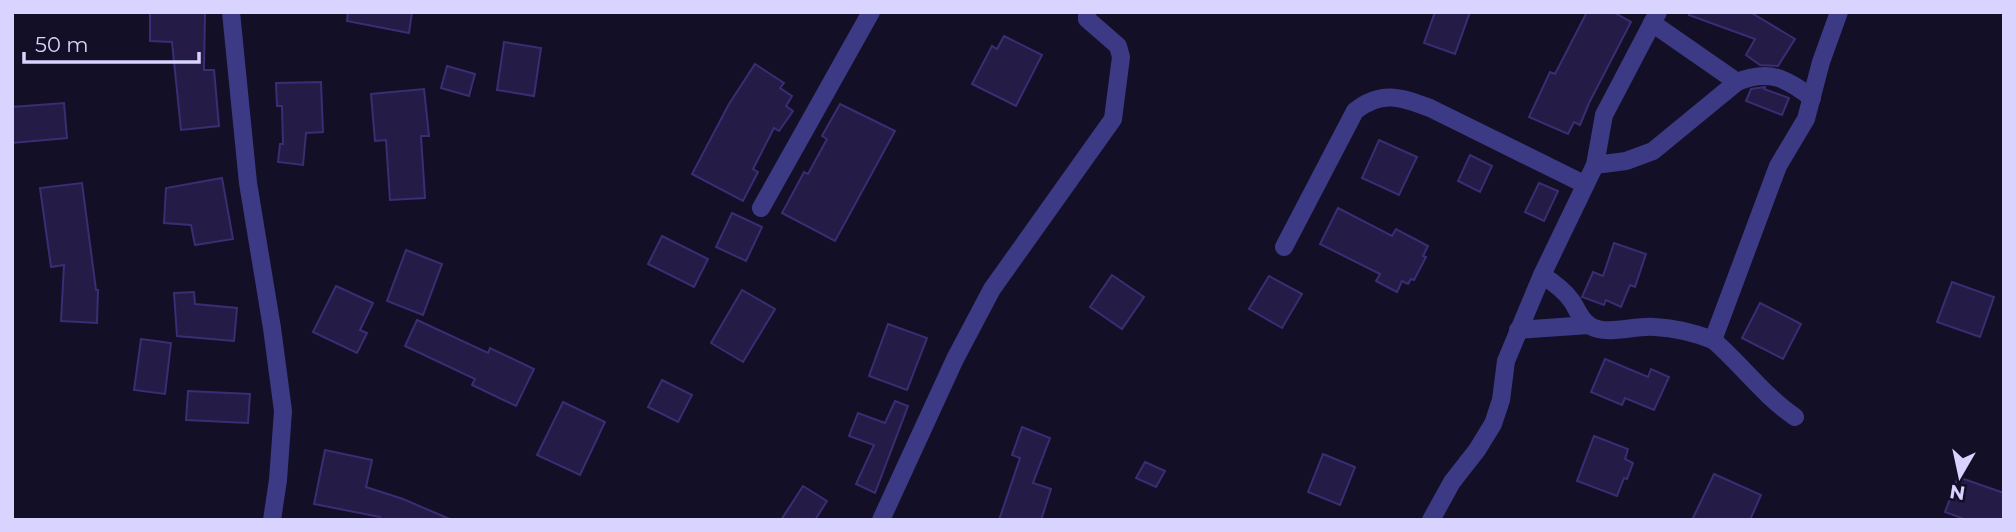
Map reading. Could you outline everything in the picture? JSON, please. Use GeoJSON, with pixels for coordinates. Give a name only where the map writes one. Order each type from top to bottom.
{"type":"FeatureCollection","features":[{"type":"Feature","properties":{"kind":"street"},"geometry":{"type":"LineString","coordinates":[[231,12],[248,183],[283,411],[272,520]]}},
{"type":"Feature","properties":{"kind":"street"},"geometry":{"type":"LineString","coordinates":[[761,208],[870,12]]}},
{"type":"Feature","properties":{"kind":"street"},"geometry":{"type":"LineString","coordinates":[[881,520],[955,359],[992,289],[1113,119],[1121,57],[1118,46],[1087,19],[1087,12]]}},
{"type":"Feature","properties":{"kind":"street"},"geometry":{"type":"LineString","coordinates":[[1713,340],[1778,166],[1806,119],[1821,62],[1839,12]]}},
{"type":"Feature","properties":{"kind":"street"},"geometry":{"type":"LineString","coordinates":[[1431,520],[1452,482],[1493,424],[1501,400],[1506,361],[1518,330],[1595,165],[1604,116],[1655,17],[1737,82]]}},
{"type":"Feature","properties":{"kind":"street"},"geometry":{"type":"LineString","coordinates":[[1595,165],[1626,161],[1653,151],[1737,82],[1762,74],[1797,86],[1812,98]]}},
{"type":"Feature","properties":{"kind":"street"},"geometry":{"type":"LineString","coordinates":[[1284,247],[1355,111],[1367,101],[1385,96],[1408,99],[1430,107],[1584,184]]}},
{"type":"Feature","properties":{"kind":"street"},"geometry":{"type":"LineString","coordinates":[[1542,275],[1558,285],[1589,326]]}},
{"type":"Feature","properties":{"kind":"street"},"geometry":{"type":"LineString","coordinates":[[1518,330],[1589,326],[1607,330],[1655,327],[1698,334],[1713,340],[1795,416]]}},
{"type":"Feature","properties":{"kind":"building"},"geometry":{"type":"Polygon","coordinates":[[[150,12],[205,12],[204,70],[214,70],[219,126],[181,130],[172,42],[150,41],[150,12]]]}},
{"type":"Feature","properties":{"kind":"building"},"geometry":{"type":"Polygon","coordinates":[[[348,12],[412,12],[409,33],[347,21],[348,12]]]}},
{"type":"Feature","properties":{"kind":"building"},"geometry":{"type":"Polygon","coordinates":[[[1435,12],[1470,12],[1455,54],[1424,43],[1435,12]]]}},
{"type":"Feature","properties":{"kind":"building"},"geometry":{"type":"Polygon","coordinates":[[[1587,12],[1613,12],[1631,22],[1580,125],[1574,122],[1568,134],[1529,117],[1550,72],[1555,74],[1587,12]]]}},
{"type":"Feature","properties":{"kind":"building"},"geometry":{"type":"Polygon","coordinates":[[[1689,12],[1750,12],[1795,39],[1778,66],[1760,65],[1746,55],[1755,39],[1689,15],[1689,12]]]}},
{"type":"Feature","properties":{"kind":"building"},"geometry":{"type":"Polygon","coordinates":[[[1004,36],[1042,55],[1016,106],[972,84],[992,46],[997,49],[1004,36]]]}},
{"type":"Feature","properties":{"kind":"building"},"geometry":{"type":"Polygon","coordinates":[[[504,42],[541,48],[534,96],[497,90],[504,42]]]}},
{"type":"Feature","properties":{"kind":"building"},"geometry":{"type":"Polygon","coordinates":[[[755,64],[784,83],[780,88],[792,96],[786,106],[793,111],[779,131],[774,128],[753,169],[758,172],[743,201],[692,174],[729,104],[755,64]]]}},
{"type":"Feature","properties":{"kind":"building"},"geometry":{"type":"Polygon","coordinates":[[[447,66],[475,74],[469,96],[441,88],[447,66]]]}},
{"type":"Feature","properties":{"kind":"building"},"geometry":{"type":"Polygon","coordinates":[[[321,82],[323,132],[306,133],[303,165],[278,162],[280,144],[283,144],[282,106],[277,106],[276,83],[321,82]]]}},
{"type":"Feature","properties":{"kind":"building"},"geometry":{"type":"Polygon","coordinates":[[[1765,87],[1764,89],[1789,98],[1782,115],[1746,101],[1751,89],[1765,87]]]}},
{"type":"Feature","properties":{"kind":"building"},"geometry":{"type":"Polygon","coordinates":[[[424,89],[429,136],[421,136],[425,198],[390,200],[386,140],[375,141],[371,94],[424,89]]]}},
{"type":"Feature","properties":{"kind":"building"},"geometry":{"type":"Polygon","coordinates":[[[64,103],[67,138],[12,143],[12,107],[64,103]]]}},
{"type":"Feature","properties":{"kind":"building"},"geometry":{"type":"Polygon","coordinates":[[[840,104],[895,131],[835,241],[782,213],[804,172],[808,174],[827,139],[822,136],[840,104]]]}},
{"type":"Feature","properties":{"kind":"building"},"geometry":{"type":"Polygon","coordinates":[[[1379,140],[1417,157],[1399,195],[1362,178],[1379,140]]]}},
{"type":"Feature","properties":{"kind":"building"},"geometry":{"type":"Polygon","coordinates":[[[1470,155],[1492,166],[1480,192],[1458,181],[1470,155]]]}},
{"type":"Feature","properties":{"kind":"building"},"geometry":{"type":"Polygon","coordinates":[[[222,178],[233,239],[195,245],[191,225],[164,223],[166,188],[222,178]]]}},
{"type":"Feature","properties":{"kind":"building"},"geometry":{"type":"Polygon","coordinates":[[[82,183],[98,290],[97,323],[61,321],[64,265],[51,267],[40,188],[82,183]]]}},
{"type":"Feature","properties":{"kind":"building"},"geometry":{"type":"Polygon","coordinates":[[[1539,183],[1558,191],[1544,221],[1525,212],[1539,183]]]}},
{"type":"Feature","properties":{"kind":"building"},"geometry":{"type":"Polygon","coordinates":[[[1338,208],[1392,236],[1396,229],[1428,246],[1423,256],[1426,257],[1414,280],[1411,279],[1408,284],[1402,281],[1397,292],[1376,281],[1380,274],[1320,244],[1338,208]]]}},
{"type":"Feature","properties":{"kind":"building"},"geometry":{"type":"Polygon","coordinates":[[[732,213],[762,227],[746,261],[716,247],[732,213]]]}},
{"type":"Feature","properties":{"kind":"building"},"geometry":{"type":"Polygon","coordinates":[[[662,236],[708,259],[694,287],[648,264],[662,236]]]}},
{"type":"Feature","properties":{"kind":"building"},"geometry":{"type":"Polygon","coordinates":[[[1614,243],[1646,254],[1635,287],[1630,285],[1621,307],[1606,300],[1604,305],[1582,297],[1593,272],[1603,276],[1614,243]]]}},
{"type":"Feature","properties":{"kind":"building"},"geometry":{"type":"Polygon","coordinates":[[[406,250],[442,264],[423,315],[387,301],[406,250]]]}},
{"type":"Feature","properties":{"kind":"building"},"geometry":{"type":"Polygon","coordinates":[[[1112,275],[1144,297],[1122,329],[1090,307],[1112,275]]]}},
{"type":"Feature","properties":{"kind":"building"},"geometry":{"type":"Polygon","coordinates":[[[1269,276],[1302,294],[1282,328],[1249,309],[1269,276]]]}},
{"type":"Feature","properties":{"kind":"building"},"geometry":{"type":"Polygon","coordinates":[[[1952,282],[1994,297],[1980,337],[1937,322],[1952,282]]]}},
{"type":"Feature","properties":{"kind":"building"},"geometry":{"type":"Polygon","coordinates":[[[336,286],[373,303],[360,330],[367,333],[357,353],[313,332],[336,286]]]}},
{"type":"Feature","properties":{"kind":"building"},"geometry":{"type":"Polygon","coordinates":[[[742,290],[775,309],[743,362],[711,343],[742,290]]]}},
{"type":"Feature","properties":{"kind":"building"},"geometry":{"type":"Polygon","coordinates":[[[194,292],[195,304],[237,308],[234,341],[177,336],[174,293],[194,292]]]}},
{"type":"Feature","properties":{"kind":"building"},"geometry":{"type":"Polygon","coordinates":[[[1760,303],[1801,324],[1783,359],[1742,338],[1760,303]]]}},
{"type":"Feature","properties":{"kind":"building"},"geometry":{"type":"Polygon","coordinates":[[[417,320],[488,353],[490,348],[534,369],[516,406],[472,385],[475,379],[405,346],[417,320]]]}},
{"type":"Feature","properties":{"kind":"building"},"geometry":{"type":"Polygon","coordinates":[[[888,324],[927,338],[907,390],[869,376],[888,324]]]}},
{"type":"Feature","properties":{"kind":"building"},"geometry":{"type":"Polygon","coordinates":[[[141,339],[171,343],[165,394],[134,390],[141,339]]]}},
{"type":"Feature","properties":{"kind":"building"},"geometry":{"type":"Polygon","coordinates":[[[1605,359],[1648,377],[1651,369],[1669,377],[1654,410],[1625,398],[1622,405],[1591,392],[1605,359]]]}},
{"type":"Feature","properties":{"kind":"building"},"geometry":{"type":"Polygon","coordinates":[[[662,380],[692,395],[678,422],[648,407],[662,380]]]}},
{"type":"Feature","properties":{"kind":"building"},"geometry":{"type":"Polygon","coordinates":[[[188,391],[250,394],[248,423],[186,420],[188,391]]]}},
{"type":"Feature","properties":{"kind":"building"},"geometry":{"type":"Polygon","coordinates":[[[895,401],[908,406],[875,493],[856,484],[874,445],[849,436],[858,413],[885,423],[895,401]]]}},
{"type":"Feature","properties":{"kind":"building"},"geometry":{"type":"Polygon","coordinates":[[[563,402],[605,422],[580,475],[537,455],[563,402]]]}},
{"type":"Feature","properties":{"kind":"building"},"geometry":{"type":"Polygon","coordinates":[[[1022,427],[1050,438],[1033,483],[1051,489],[1041,520],[999,520],[1020,458],[1012,455],[1022,427]]]}},
{"type":"Feature","properties":{"kind":"building"},"geometry":{"type":"Polygon","coordinates":[[[1594,436],[1628,449],[1625,459],[1633,463],[1617,496],[1577,481],[1594,436]]]}},
{"type":"Feature","properties":{"kind":"building"},"geometry":{"type":"Polygon","coordinates":[[[325,450],[372,460],[366,487],[452,520],[379,520],[380,517],[314,504],[325,450]]]}},
{"type":"Feature","properties":{"kind":"building"},"geometry":{"type":"Polygon","coordinates":[[[1323,454],[1355,467],[1340,505],[1308,492],[1323,454]]]}},
{"type":"Feature","properties":{"kind":"building"},"geometry":{"type":"Polygon","coordinates":[[[1145,462],[1165,471],[1156,487],[1136,478],[1145,462]]]}},
{"type":"Feature","properties":{"kind":"building"},"geometry":{"type":"Polygon","coordinates":[[[1714,474],[1761,495],[1750,520],[1692,520],[1714,474]]]}},
{"type":"Feature","properties":{"kind":"building"},"geometry":{"type":"Polygon","coordinates":[[[1958,477],[2004,493],[2004,520],[1967,520],[1945,512],[1958,477]]]}},
{"type":"Feature","properties":{"kind":"building"},"geometry":{"type":"Polygon","coordinates":[[[803,486],[827,501],[815,520],[781,520],[803,486]]]}}]}
